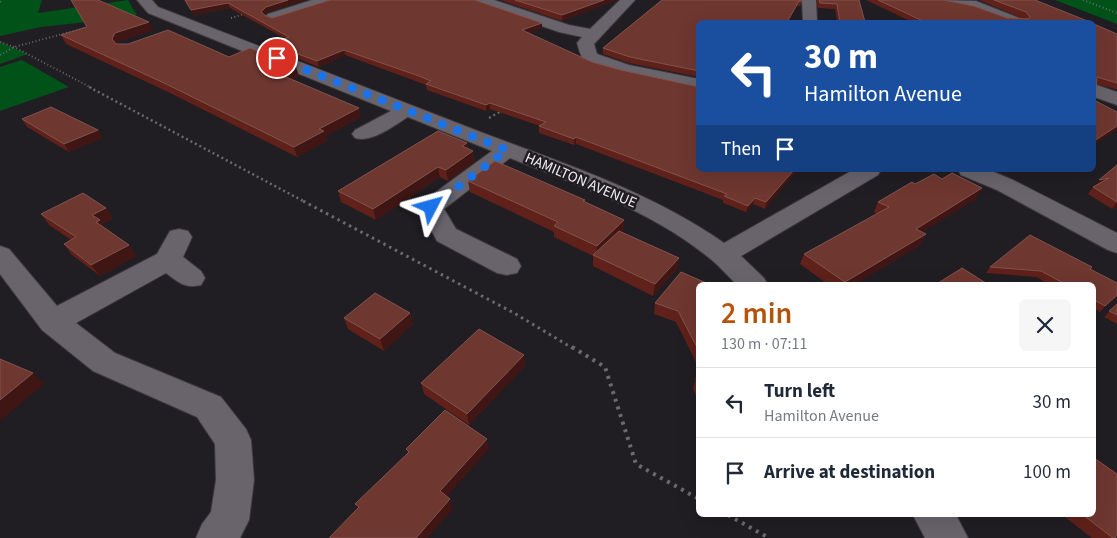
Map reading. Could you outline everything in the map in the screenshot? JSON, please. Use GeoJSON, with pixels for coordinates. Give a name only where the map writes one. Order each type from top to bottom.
{"type":"FeatureCollection","features":[{"type":"Feature","properties":{"kind":"street","name":"HAMILTON AVENUE"},"geometry":{"type":"LineString","coordinates":[[144,0],[153,10],[187,28],[464,132],[572,175],[656,212],[723,254],[751,282]]}},
{"type":"Feature","properties":{"kind":"street"},"geometry":{"type":"LineString","coordinates":[[276,11],[327,0]]}},
{"type":"Feature","properties":{"kind":"street"},"geometry":{"type":"LineString","coordinates":[[480,0],[565,29],[594,34]]}},
{"type":"Feature","properties":{"kind":"street"},"geometry":{"type":"LineString","coordinates":[[628,0],[585,44],[591,57],[610,65],[696,84]]}},
{"type":"Feature","properties":{"kind":"street"},"geometry":{"type":"LineString","coordinates":[[809,0],[810,20]]}},
{"type":"Feature","properties":{"kind":"street"},"geometry":{"type":"LineString","coordinates":[[946,0],[976,5],[1012,20]]}},
{"type":"Feature","properties":{"kind":"street"},"geometry":{"type":"LineString","coordinates":[[1096,91],[1117,99]]}},
{"type":"Feature","properties":{"kind":"street"},"geometry":{"type":"LineString","coordinates":[[362,134],[407,110]]}},
{"type":"Feature","properties":{"kind":"street"},"geometry":{"type":"LineString","coordinates":[[507,150],[431,207],[446,235],[508,266]]}},
{"type":"Feature","properties":{"kind":"street"},"geometry":{"type":"LineString","coordinates":[[723,254],[866,172]]}},
{"type":"Feature","properties":{"kind":"street"},"geometry":{"type":"LineString","coordinates":[[975,172],[1005,185],[1117,244]]}},
{"type":"Feature","properties":{"kind":"street"},"geometry":{"type":"LineString","coordinates":[[53,322],[174,248],[191,278]]}},
{"type":"Feature","properties":{"kind":"street"},"geometry":{"type":"LineString","coordinates":[[0,255],[53,322],[104,362],[210,407],[233,440],[235,480],[229,520],[216,538]]}},
{"type":"Feature","properties":{"kind":"street"},"geometry":{"type":"LineString","coordinates":[[934,517],[948,538]]}},
{"type":"Feature","properties":{"kind":"path"},"geometry":{"type":"LineString","coordinates":[[1083,0],[1117,13]]}},
{"type":"Feature","properties":{"kind":"path"},"geometry":{"type":"LineString","coordinates":[[187,28],[276,11]]}},
{"type":"Feature","properties":{"kind":"path"},"geometry":{"type":"LineString","coordinates":[[0,55],[14,47],[87,28]]}},
{"type":"Feature","properties":{"kind":"path"},"geometry":{"type":"LineString","coordinates":[[0,42],[14,47],[514,313],[605,367],[636,464],[696,497]]}},
{"type":"Feature","properties":{"kind":"path"},"geometry":{"type":"LineString","coordinates":[[464,132],[507,107]]}},
{"type":"Feature","properties":{"kind":"path"},"geometry":{"type":"LineString","coordinates":[[732,517],[770,538]]}},
{"type":"Feature","properties":{"kind":"green space"},"geometry":{"type":"Polygon","coordinates":[[[0,0],[42,0],[38,13],[128,0],[137,15],[41,27],[0,36],[0,0]]]}},
{"type":"Feature","properties":{"kind":"green space"},"geometry":{"type":"Polygon","coordinates":[[[1055,0],[1117,0],[1117,24],[1055,0]]]}},
{"type":"Feature","properties":{"kind":"green space"},"geometry":{"type":"Polygon","coordinates":[[[0,42],[28,54],[0,64],[0,42]]]}},
{"type":"Feature","properties":{"kind":"green space"},"geometry":{"type":"Polygon","coordinates":[[[22,60],[69,87],[0,111],[0,67],[22,60]]]}},
{"type":"Feature","properties":{"kind":"building"},"geometry":{"type":"Polygon","coordinates":[[[71,0],[98,0],[149,22],[115,33],[112,39],[116,44],[128,44],[168,30],[229,57],[250,48],[296,67],[279,74],[359,108],[319,129],[324,131],[294,147],[61,35],[87,27],[71,0]]]}},
{"type":"Feature","properties":{"kind":"building"},"geometry":{"type":"Polygon","coordinates":[[[185,0],[288,0],[266,7],[261,12],[272,18],[330,0],[475,0],[542,23],[522,30],[592,62],[696,86],[696,172],[792,172],[766,202],[755,198],[748,206],[724,196],[727,194],[576,137],[574,139],[539,126],[546,122],[490,103],[486,105],[426,84],[431,81],[344,50],[317,61],[271,44],[289,37],[228,3],[191,10],[185,0]]]}},
{"type":"Feature","properties":{"kind":"building"},"geometry":{"type":"Polygon","coordinates":[[[515,0],[604,0],[562,15],[515,0]]]}},
{"type":"Feature","properties":{"kind":"building"},"geometry":{"type":"Polygon","coordinates":[[[662,0],[802,0],[799,1],[788,20],[696,20],[696,70],[630,57],[603,48],[662,0]]]}},
{"type":"Feature","properties":{"kind":"building"},"geometry":{"type":"Polygon","coordinates":[[[819,0],[859,0],[864,20],[840,20],[837,4],[820,3],[819,0]]]}},
{"type":"Feature","properties":{"kind":"building"},"geometry":{"type":"Polygon","coordinates":[[[878,0],[944,0],[974,6],[1007,18],[1028,19],[1030,17],[1026,12],[994,0],[1035,0],[1085,20],[921,20],[878,0]]]}},
{"type":"Feature","properties":{"kind":"building"},"geometry":{"type":"Polygon","coordinates":[[[1096,25],[1117,34],[1117,83],[1097,77],[1096,88],[1096,25]]]}},
{"type":"Feature","properties":{"kind":"building"},"geometry":{"type":"Polygon","coordinates":[[[1096,101],[1117,112],[1117,126],[1096,140],[1096,101]]]}},
{"type":"Feature","properties":{"kind":"building"},"geometry":{"type":"Polygon","coordinates":[[[51,107],[98,130],[64,144],[22,119],[51,107]]]}},
{"type":"Feature","properties":{"kind":"building"},"geometry":{"type":"Polygon","coordinates":[[[438,131],[467,143],[462,146],[473,151],[446,170],[438,167],[373,209],[338,191],[438,131]]]}},
{"type":"Feature","properties":{"kind":"building"},"geometry":{"type":"Polygon","coordinates":[[[495,161],[585,200],[583,201],[624,220],[597,246],[554,226],[558,222],[468,181],[495,161]]]}},
{"type":"Feature","properties":{"kind":"building"},"geometry":{"type":"Polygon","coordinates":[[[1117,165],[1117,202],[1093,187],[1109,178],[1099,180],[1117,165]]]}},
{"type":"Feature","properties":{"kind":"building"},"geometry":{"type":"Polygon","coordinates":[[[952,173],[982,188],[916,229],[926,234],[845,282],[804,254],[889,207],[878,202],[912,182],[915,184],[934,174],[942,179],[952,173]]]}},
{"type":"Feature","properties":{"kind":"building"},"geometry":{"type":"Polygon","coordinates":[[[83,193],[106,208],[92,215],[100,220],[96,222],[129,245],[91,265],[64,244],[76,237],[41,214],[83,193]]]}},
{"type":"Feature","properties":{"kind":"building"},"geometry":{"type":"Polygon","coordinates":[[[619,231],[679,258],[655,284],[593,255],[619,231]]]}},
{"type":"Feature","properties":{"kind":"building"},"geometry":{"type":"Polygon","coordinates":[[[1030,235],[1092,267],[1090,269],[1117,283],[1117,295],[1105,306],[1096,301],[1096,282],[1061,282],[1041,271],[990,267],[1030,235]]]}},
{"type":"Feature","properties":{"kind":"building"},"geometry":{"type":"Polygon","coordinates":[[[962,268],[984,282],[940,282],[962,268]]]}},
{"type":"Feature","properties":{"kind":"building"},"geometry":{"type":"Polygon","coordinates":[[[681,272],[704,282],[696,282],[696,345],[678,311],[655,303],[681,272]]]}},
{"type":"Feature","properties":{"kind":"building"},"geometry":{"type":"Polygon","coordinates":[[[375,293],[410,313],[380,339],[344,318],[375,293]]]}},
{"type":"Feature","properties":{"kind":"building"},"geometry":{"type":"Polygon","coordinates":[[[1117,304],[1117,315],[1109,311],[1117,304]]]}},
{"type":"Feature","properties":{"kind":"building"},"geometry":{"type":"Polygon","coordinates":[[[479,329],[524,355],[467,414],[421,383],[479,329]]]}},
{"type":"Feature","properties":{"kind":"building"},"geometry":{"type":"Polygon","coordinates":[[[0,359],[33,373],[0,400],[0,359]]]}},
{"type":"Feature","properties":{"kind":"building"},"geometry":{"type":"Polygon","coordinates":[[[445,410],[487,439],[440,491],[450,499],[416,538],[329,538],[359,507],[355,504],[409,452],[406,449],[445,410]]]}},
{"type":"Feature","properties":{"kind":"building"},"geometry":{"type":"Polygon","coordinates":[[[1096,459],[1117,474],[1117,535],[1113,538],[1086,517],[1096,517],[1096,459]]]}},
{"type":"Feature","properties":{"kind":"route"},"geometry":{"type":"LineString","coordinates":[[277,58],[507,150],[468,177],[431,207]]}}]}
